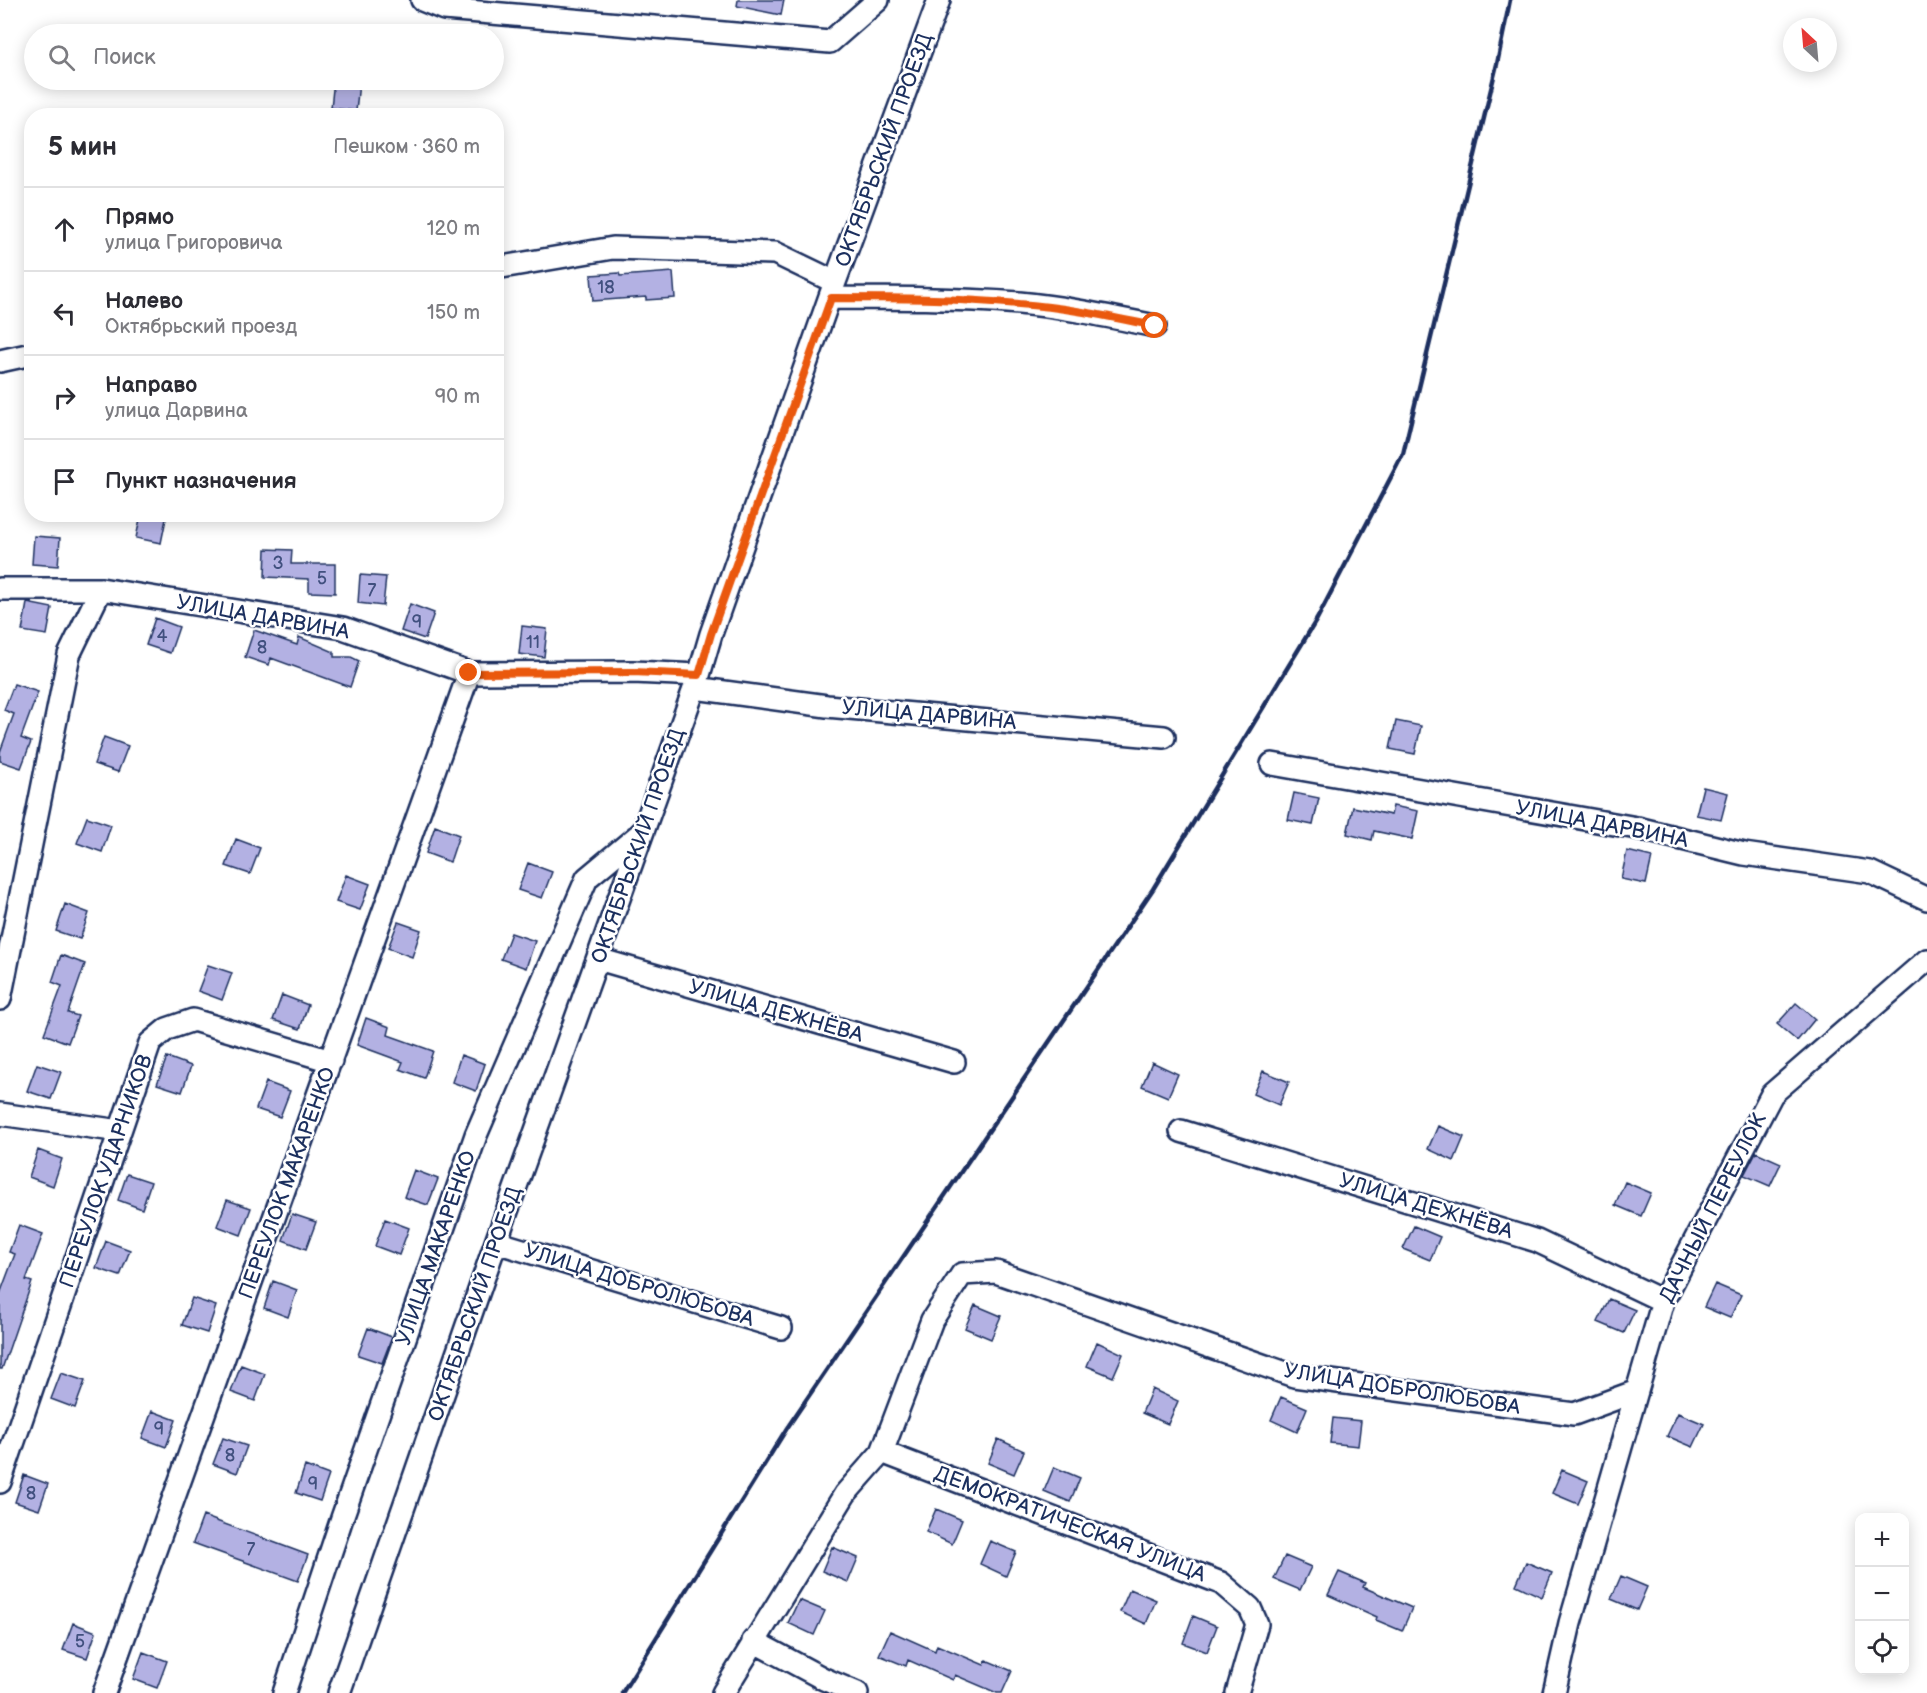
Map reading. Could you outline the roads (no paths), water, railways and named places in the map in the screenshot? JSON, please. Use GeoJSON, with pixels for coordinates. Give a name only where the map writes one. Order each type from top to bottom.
{"type":"FeatureCollection","features":[{"type":"Feature","properties":{"kind":"street"},"geometry":{"type":"LineString","coordinates":[[422,0],[444,9],[830,42],[878,0]]}},
{"type":"Feature","properties":{"kind":"street","name":"ОКТЯБРЬСКИЙ ПРОЕЗД"},"geometry":{"type":"LineString","coordinates":[[339,1693],[496,1242],[697,681],[711,634],[939,0]]}},
{"type":"Feature","properties":{"kind":"street"},"geometry":{"type":"LineString","coordinates":[[504,267],[613,248],[775,253],[833,290],[912,298],[1021,304],[1109,316],[1155,326]]}},
{"type":"Feature","properties":{"kind":"street"},"geometry":{"type":"LineString","coordinates":[[0,361],[24,356]]}},
{"type":"Feature","properties":{"kind":"street","name":"УЛИЦА ДАРВИНА"},"geometry":{"type":"LineString","coordinates":[[0,589],[101,589],[344,628],[469,673],[633,672],[697,681],[827,706],[1164,737]]}},
{"type":"Feature","properties":{"kind":"street"},"geometry":{"type":"LineString","coordinates":[[0,999],[69,655],[101,589]]}},
{"type":"Feature","properties":{"kind":"street","name":"ПЕРЕУЛОК МАКАРЕНКО"},"geometry":{"type":"LineString","coordinates":[[104,1693],[469,673]]}},
{"type":"Feature","properties":{"kind":"street","name":"УЛИЦА ДАРВИНА"},"geometry":{"type":"LineString","coordinates":[[1272,764],[1637,828],[1744,854],[1870,872],[1927,899]]}},
{"type":"Feature","properties":{"kind":"street","name":"УЛИЦА МАКАРЕНКО"},"geometry":{"type":"LineString","coordinates":[[284,1693],[342,1518],[476,1135],[587,878],[641,833]]}},
{"type":"Feature","properties":{"kind":"street","name":"УЛИЦА ДЕЖНЁВА"},"geometry":{"type":"LineString","coordinates":[[598,959],[954,1062]]}},
{"type":"Feature","properties":{"kind":"street","name":"ДАЧНЫЙ ПЕРЕУЛОК"},"geometry":{"type":"LineString","coordinates":[[1554,1693],[1570,1623],[1663,1301],[1772,1094],[1927,960]]}},
{"type":"Feature","properties":{"kind":"street","name":"ПЕРЕУЛОК УДАРНИКОВ"},"geometry":{"type":"LineString","coordinates":[[0,1482],[150,1043],[167,1029],[193,1020],[331,1061]]}},
{"type":"Feature","properties":{"kind":"street"},"geometry":{"type":"LineString","coordinates":[[0,1114],[120,1131]]}},
{"type":"Feature","properties":{"kind":"street","name":"УЛИЦА ДЕЖНЁВА"},"geometry":{"type":"LineString","coordinates":[[1181,1131],[1538,1241],[1663,1301]]}},
{"type":"Feature","properties":{"kind":"street","name":"УЛИЦА ДОБРОЛЮБОВА"},"geometry":{"type":"LineString","coordinates":[[496,1242],[781,1328]]}},
{"type":"Feature","properties":{"kind":"street","name":"УЛИЦА ДОБРОЛЮБОВА"},"geometry":{"type":"LineString","coordinates":[[882,1452],[932,1320],[962,1274],[996,1272],[1294,1376],[1574,1414],[1637,1391]]}},
{"type":"Feature","properties":{"kind":"street"},"geometry":{"type":"LineString","coordinates":[[723,1693],[845,1494],[882,1452]]}},
{"type":"Feature","properties":{"kind":"street","name":"ДЕМОКРАТИЧЕСКАЯ УЛИЦА"},"geometry":{"type":"LineString","coordinates":[[882,1452],[1221,1583],[1250,1608],[1257,1624],[1237,1693]]}},
{"type":"Feature","properties":{"kind":"street"},"geometry":{"type":"LineString","coordinates":[[753,1641],[824,1679],[857,1693]]}},
{"type":"Feature","properties":{"kind":"railway"},"geometry":{"type":"LineString","coordinates":[[622,1693],[787,1428],[1153,889],[1317,619],[1403,454],[1497,64],[1510,0]]}}]}
